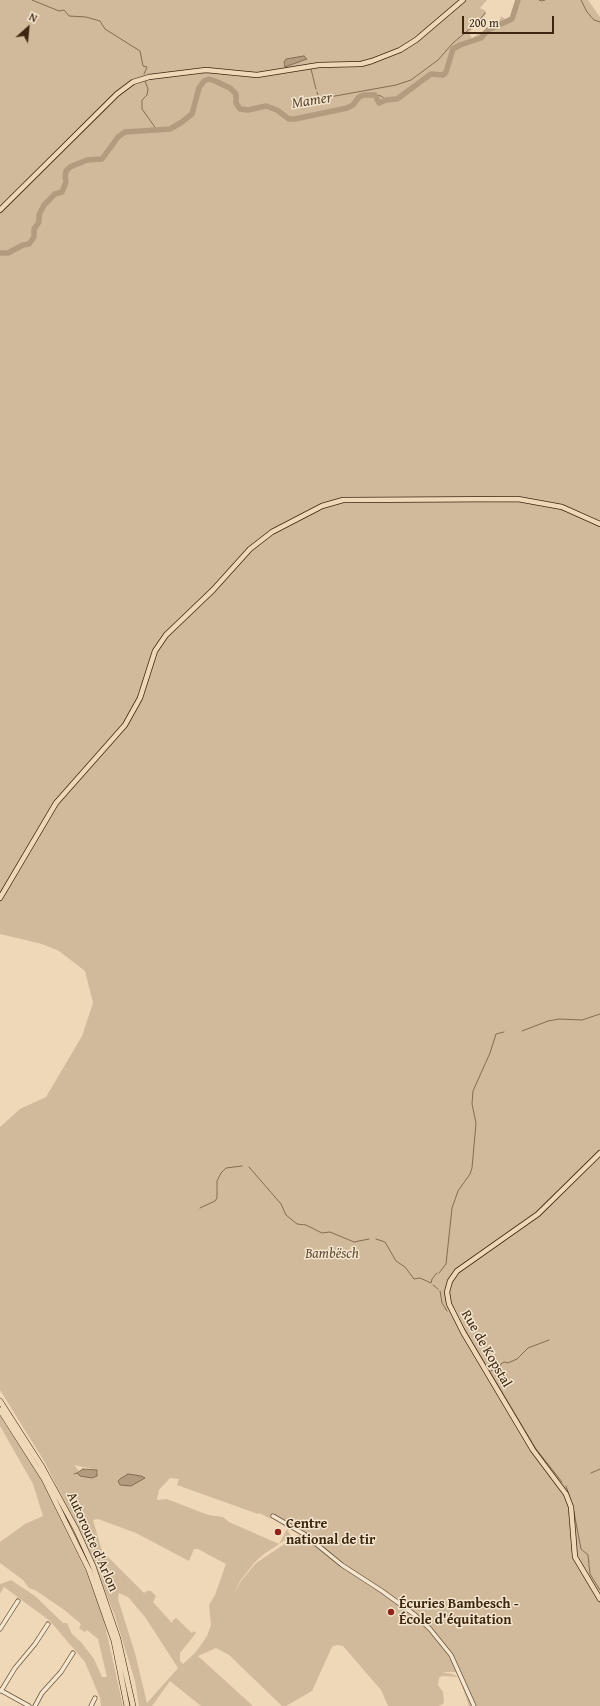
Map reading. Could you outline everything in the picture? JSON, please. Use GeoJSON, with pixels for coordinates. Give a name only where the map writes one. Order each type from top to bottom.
{"type":"FeatureCollection","features":[{"type":"Feature","properties":{"kind":"highway","name":"Autoroute d'Arlon"},"geometry":{"type":"LineString","coordinates":[[0,1402],[41,1465],[69,1516],[90,1560],[118,1639],[133,1706]]}},
{"type":"Feature","properties":{"kind":"highway","name":"Autoroute d'Arlon"},"geometry":{"type":"LineString","coordinates":[[0,1410],[44,1479],[89,1570],[114,1641],[127,1706]]}},
{"type":"Feature","properties":{"kind":"main road"},"geometry":{"type":"LineString","coordinates":[[0,210],[117,94],[133,82],[149,77],[200,70],[257,75],[314,65],[361,64],[400,50],[416,40],[463,0]]}},
{"type":"Feature","properties":{"kind":"main road"},"geometry":{"type":"LineString","coordinates":[[0,898],[56,804],[125,725],[140,698],[155,651],[166,635],[214,590],[250,549],[272,532],[322,506],[343,500],[500,498],[524,500],[562,507],[600,524]]}},
{"type":"Feature","properties":{"kind":"main road","name":"Rue de Kopstal"},"geometry":{"type":"LineString","coordinates":[[600,1154],[538,1214],[457,1271],[450,1281],[447,1292],[449,1304],[463,1332],[533,1450],[566,1494],[571,1507],[575,1557],[600,1598]]}},
{"type":"Feature","properties":{"kind":"street"},"geometry":{"type":"LineString","coordinates":[[273,1516],[304,1534],[342,1565],[360,1575],[415,1615],[444,1645],[461,1676],[474,1706]]}},
{"type":"Feature","properties":{"kind":"street"},"geometry":{"type":"LineString","coordinates":[[0,1629],[18,1601]]}},
{"type":"Feature","properties":{"kind":"street"},"geometry":{"type":"LineString","coordinates":[[28,1706],[0,1690],[36,1644],[48,1624]]}},
{"type":"Feature","properties":{"kind":"street"},"geometry":{"type":"LineString","coordinates":[[35,1706],[42,1693],[61,1672],[74,1653]]}},
{"type":"Feature","properties":{"kind":"street"},"geometry":{"type":"LineString","coordinates":[[91,1706],[96,1698]]}},
{"type":"Feature","properties":{"kind":"green space","name":"Bambësch"},"geometry":{"type":"Polygon","coordinates":[[[0,0],[487,0],[480,8],[486,11],[486,14],[469,33],[472,38],[500,20],[501,16],[505,19],[511,16],[516,0],[588,0],[600,17],[600,1706],[474,1706],[461,1676],[444,1645],[411,1612],[409,1614],[429,1631],[449,1656],[458,1672],[442,1672],[459,1677],[442,1676],[439,1678],[438,1685],[443,1692],[444,1703],[439,1706],[388,1706],[381,1690],[343,1646],[338,1645],[333,1646],[331,1649],[312,1691],[286,1706],[282,1706],[229,1655],[216,1648],[198,1656],[253,1706],[201,1706],[170,1681],[152,1706],[139,1706],[135,1681],[115,1616],[87,1546],[44,1461],[0,1390],[0,1127],[20,1109],[46,1097],[82,1036],[93,1003],[85,971],[59,951],[42,944],[0,934],[0,0]],[[74,1465],[79,1471],[77,1473],[98,1473],[97,1470],[74,1465]],[[170,1478],[159,1490],[157,1500],[167,1499],[208,1515],[223,1517],[229,1522],[279,1544],[255,1562],[240,1581],[233,1596],[241,1581],[256,1563],[298,1535],[310,1540],[340,1566],[374,1589],[376,1587],[290,1523],[274,1515],[271,1519],[259,1513],[258,1514],[177,1485],[179,1479],[170,1478]],[[98,1519],[93,1520],[102,1551],[144,1593],[151,1591],[156,1596],[153,1602],[172,1623],[176,1618],[192,1633],[194,1631],[196,1633],[180,1653],[180,1661],[183,1664],[195,1653],[207,1636],[211,1625],[209,1605],[215,1595],[226,1564],[198,1549],[194,1549],[189,1561],[136,1533],[98,1519]],[[119,1593],[118,1599],[135,1653],[147,1703],[178,1668],[145,1617],[128,1597],[119,1593]]]}},
{"type":"Feature","properties":{"kind":"green space"},"geometry":{"type":"Polygon","coordinates":[[[0,1416],[41,1480],[86,1572],[104,1621],[123,1706],[101,1706],[100,1698],[85,1662],[50,1621],[4,1587],[0,1594],[0,1584],[11,1580],[35,1596],[63,1623],[67,1623],[72,1634],[81,1642],[94,1659],[102,1677],[107,1677],[98,1639],[87,1630],[85,1632],[79,1628],[81,1624],[63,1609],[35,1590],[29,1588],[23,1580],[0,1563],[0,1542],[25,1524],[43,1516],[33,1484],[0,1426],[0,1416]]]}},
{"type":"Feature","properties":{"kind":"green space"},"geometry":{"type":"Polygon","coordinates":[[[287,1529],[291,1536],[279,1544],[287,1529]]]}},
{"type":"Feature","properties":{"kind":"green space"},"geometry":{"type":"Polygon","coordinates":[[[459,1677],[461,1678],[472,1706],[469,1706],[459,1677]]]}},
{"type":"Feature","properties":{"kind":"shaded area"},"geometry":{"type":"Polygon","coordinates":[[[304,56],[307,59],[285,67],[284,62],[286,59],[304,56]]]}},
{"type":"Feature","properties":{"kind":"shaded area"},"geometry":{"type":"Polygon","coordinates":[[[83,1469],[97,1470],[97,1476],[92,1478],[80,1476],[77,1473],[83,1469]]]}},
{"type":"Feature","properties":{"kind":"shaded area"},"geometry":{"type":"Polygon","coordinates":[[[128,1474],[145,1478],[131,1486],[120,1485],[118,1481],[128,1474]]]}},
{"type":"Feature","properties":{"kind":"waterway"},"geometry":{"type":"LineString","coordinates":[[32,0],[59,11],[64,10],[69,16],[86,17],[100,21],[105,29],[140,51],[143,66],[147,67],[144,74]]}},
{"type":"Feature","properties":{"kind":"waterway","name":"Mamer"},"geometry":{"type":"LineString","coordinates":[[0,253],[8,253],[23,245],[29,244],[34,237],[34,229],[39,222],[39,215],[44,205],[55,194],[62,192],[66,182],[66,171],[70,167],[87,160],[102,159],[118,137],[125,132],[170,129],[182,122],[192,114],[199,88],[204,81],[209,79],[230,88],[236,94],[236,103],[240,109],[248,110],[266,106],[277,110],[289,119],[347,108],[353,105],[359,97],[364,95],[375,95],[379,103],[386,100],[397,99],[431,74],[443,75],[446,72],[453,49],[481,38],[488,30],[512,19],[518,0]]}},
{"type":"Feature","properties":{"kind":"waterway"},"geometry":{"type":"LineString","coordinates":[[539,0],[545,0]]}},
{"type":"Feature","properties":{"kind":"waterway"},"geometry":{"type":"LineString","coordinates":[[581,0],[587,12],[594,20],[600,22]]}},
{"type":"Feature","properties":{"kind":"waterway"},"geometry":{"type":"LineString","coordinates":[[313,100],[396,85],[411,80],[438,60],[453,43],[478,22],[485,13]]}},
{"type":"Feature","properties":{"kind":"waterway"},"geometry":{"type":"LineString","coordinates":[[311,69],[316,89]]}},
{"type":"Feature","properties":{"kind":"waterway"},"geometry":{"type":"LineString","coordinates":[[145,81],[148,89],[147,95],[142,100],[142,109],[157,130]]}},
{"type":"Feature","properties":{"kind":"waterway"},"geometry":{"type":"LineString","coordinates":[[317,92],[319,99]]}},
{"type":"Feature","properties":{"kind":"waterway"},"geometry":{"type":"LineString","coordinates":[[375,95],[381,96],[386,100]]}},
{"type":"Feature","properties":{"kind":"waterway"},"geometry":{"type":"LineString","coordinates":[[522,1031],[548,1021],[559,1019],[582,1020],[600,1014]]}},
{"type":"Feature","properties":{"kind":"waterway"},"geometry":{"type":"LineString","coordinates":[[439,1273],[446,1264],[452,1208],[458,1191],[470,1174],[472,1168],[476,1123],[472,1104],[473,1091],[490,1053],[496,1034],[504,1032]]}},
{"type":"Feature","properties":{"kind":"waterway"},"geometry":{"type":"LineString","coordinates":[[200,1208],[215,1201],[217,1198],[217,1181],[221,1173],[226,1168],[242,1166]]}},
{"type":"Feature","properties":{"kind":"waterway"},"geometry":{"type":"LineString","coordinates":[[249,1167],[281,1204],[286,1215],[297,1224],[306,1225],[322,1233],[330,1232],[354,1242],[369,1239]]}},
{"type":"Feature","properties":{"kind":"waterway"},"geometry":{"type":"LineString","coordinates":[[376,1239],[385,1242],[396,1261],[405,1267],[414,1279],[420,1278],[431,1283],[432,1279],[437,1273]]}},
{"type":"Feature","properties":{"kind":"waterway"},"geometry":{"type":"LineString","coordinates":[[433,1285],[438,1289]]}},
{"type":"Feature","properties":{"kind":"waterway"},"geometry":{"type":"LineString","coordinates":[[440,1291],[442,1303],[447,1311]]}},
{"type":"Feature","properties":{"kind":"waterway"},"geometry":{"type":"LineString","coordinates":[[456,1315],[536,1449],[562,1482]]}},
{"type":"Feature","properties":{"kind":"waterway"},"geometry":{"type":"LineString","coordinates":[[491,1371],[504,1362],[508,1363],[517,1359],[528,1348],[549,1340]]}},
{"type":"Feature","properties":{"kind":"waterway"},"geometry":{"type":"LineString","coordinates":[[591,1473],[600,1469]]}},
{"type":"Feature","properties":{"kind":"waterway"},"geometry":{"type":"LineString","coordinates":[[566,1486],[573,1507],[581,1549],[588,1555],[590,1574],[600,1590]]}},
{"type":"Feature","properties":{"kind":"place","name":"Centre national de tir"},"geometry":{"type":"Point","coordinates":[278,1532]}},
{"type":"Feature","properties":{"kind":"place","name":"Écuries Bambesch - École d'équitation"},"geometry":{"type":"Point","coordinates":[391,1612]}}]}
